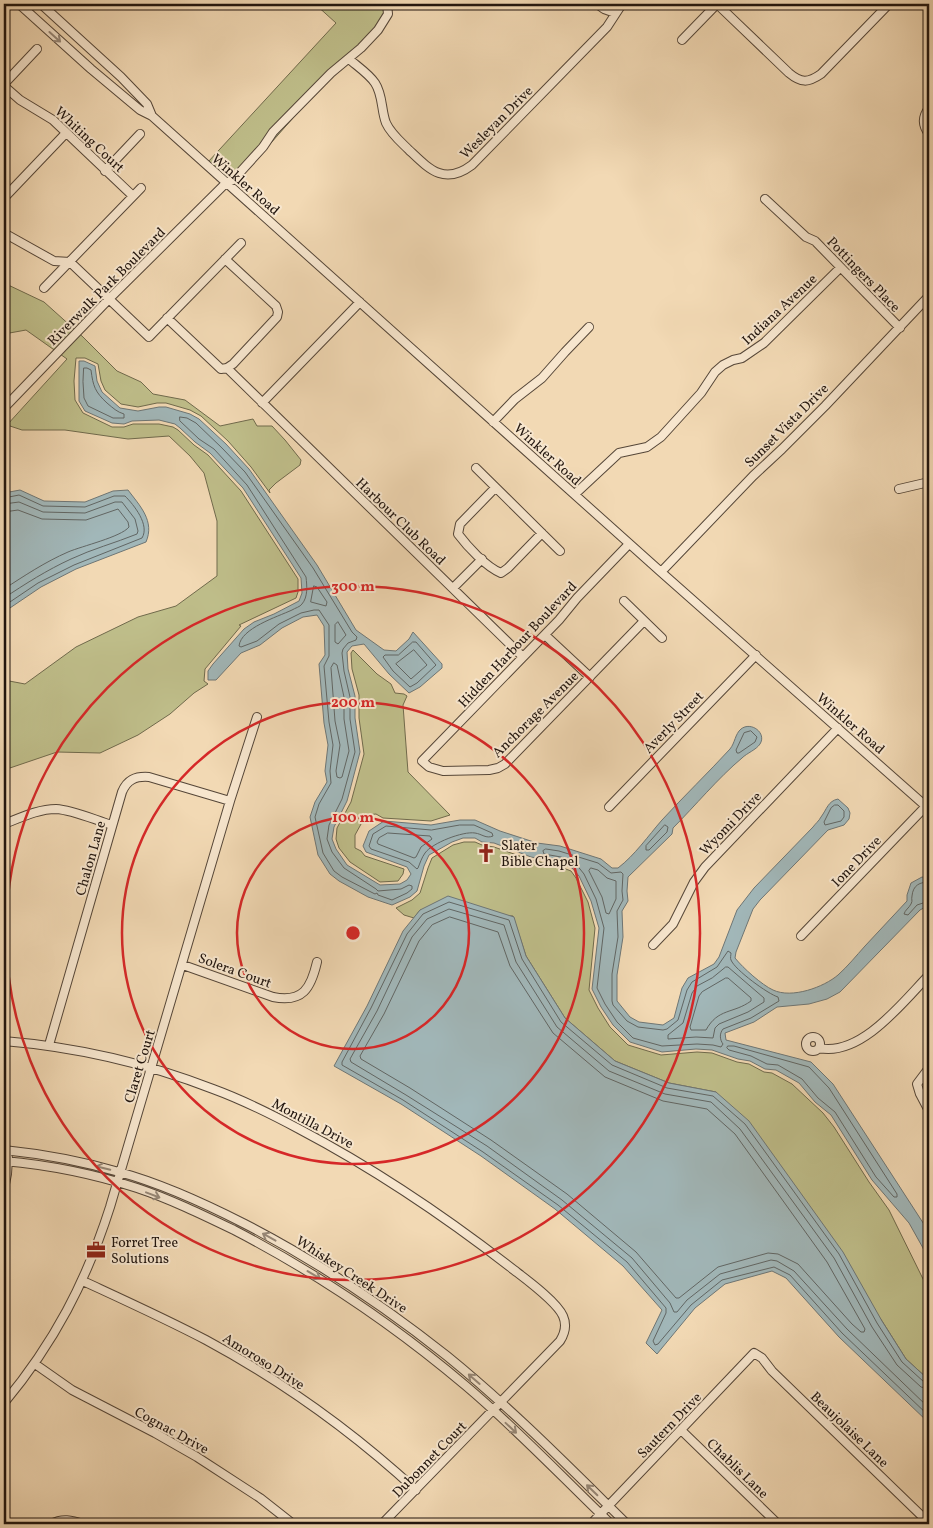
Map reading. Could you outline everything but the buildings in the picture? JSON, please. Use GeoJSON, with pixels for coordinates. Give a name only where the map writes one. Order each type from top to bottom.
{"type":"FeatureCollection","features":[{"type":"Feature","properties":{"kind":"street","name":"Winkler Road"},"geometry":{"type":"LineString","coordinates":[[19,4],[91,69],[140,110],[152,116],[630,544],[928,806]]}},
{"type":"Feature","properties":{"kind":"street","name":"Winkler Road"},"geometry":{"type":"LineString","coordinates":[[41,4],[147,104],[152,116]]}},
{"type":"Feature","properties":{"kind":"street","name":"Riverwalk Park Boulevard"},"geometry":{"type":"LineString","coordinates":[[4,408],[109,299],[226,184],[233,180],[263,147],[273,132],[331,73],[349,59],[378,30],[388,14],[387,4]]}},
{"type":"Feature","properties":{"kind":"street"},"geometry":{"type":"LineString","coordinates":[[597,4],[615,13]]}},
{"type":"Feature","properties":{"kind":"street","name":"Wesleyan Drive"},"geometry":{"type":"LineString","coordinates":[[349,59],[374,82],[380,94],[386,122],[391,132],[428,168],[440,174],[453,174],[472,165],[607,27],[622,4]]}},
{"type":"Feature","properties":{"kind":"street"},"geometry":{"type":"LineString","coordinates":[[682,40],[717,4],[789,73],[796,79],[805,81],[821,74],[889,4]]}},
{"type":"Feature","properties":{"kind":"street"},"geometry":{"type":"LineString","coordinates":[[4,85],[37,49]]}},
{"type":"Feature","properties":{"kind":"street","name":"Whiting Court"},"geometry":{"type":"LineString","coordinates":[[4,85],[20,100],[46,115],[133,196]]}},
{"type":"Feature","properties":{"kind":"street"},"geometry":{"type":"LineString","coordinates":[[927,130],[925,114],[929,108]]}},
{"type":"Feature","properties":{"kind":"street"},"geometry":{"type":"LineString","coordinates":[[4,198],[66,134]]}},
{"type":"Feature","properties":{"kind":"street"},"geometry":{"type":"LineString","coordinates":[[105,171],[140,134]]}},
{"type":"Feature","properties":{"kind":"street"},"geometry":{"type":"LineString","coordinates":[[44,288],[141,188]]}},
{"type":"Feature","properties":{"kind":"street","name":"Pottingers Place"},"geometry":{"type":"LineString","coordinates":[[765,199],[806,237],[815,241],[900,328]]}},
{"type":"Feature","properties":{"kind":"street"},"geometry":{"type":"LineString","coordinates":[[4,233],[54,261],[70,262],[149,337],[241,243]]}},
{"type":"Feature","properties":{"kind":"street"},"geometry":{"type":"LineString","coordinates":[[225,259],[276,306],[278,312],[277,317],[227,368]]}},
{"type":"Feature","properties":{"kind":"street","name":"Indiana Avenue"},"geometry":{"type":"LineString","coordinates":[[575,494],[619,453],[647,447],[661,437],[701,393],[715,372],[723,365],[742,358],[764,343],[840,268]]}},
{"type":"Feature","properties":{"kind":"street","name":"Sunset Vista Drive"},"geometry":{"type":"LineString","coordinates":[[662,572],[929,296]]}},
{"type":"Feature","properties":{"kind":"street"},"geometry":{"type":"LineString","coordinates":[[262,403],[360,302]]}},
{"type":"Feature","properties":{"kind":"street","name":"Harbour Club Road"},"geometry":{"type":"LineString","coordinates":[[168,318],[221,369],[227,368],[523,657]]}},
{"type":"Feature","properties":{"kind":"street"},"geometry":{"type":"LineString","coordinates":[[493,422],[515,399],[529,390],[548,372],[564,352],[589,327]]}},
{"type":"Feature","properties":{"kind":"street"},"geometry":{"type":"LineString","coordinates":[[476,468],[560,551]]}},
{"type":"Feature","properties":{"kind":"street"},"geometry":{"type":"LineString","coordinates":[[900,489],[929,482]]}},
{"type":"Feature","properties":{"kind":"street"},"geometry":{"type":"LineString","coordinates":[[495,488],[460,524],[458,534],[493,570],[501,573],[508,568],[542,533]]}},
{"type":"Feature","properties":{"kind":"street","name":"Hidden Harbour Boulevard"},"geometry":{"type":"LineString","coordinates":[[422,761],[630,544]]}},
{"type":"Feature","properties":{"kind":"street"},"geometry":{"type":"LineString","coordinates":[[453,588],[482,559]]}},
{"type":"Feature","properties":{"kind":"street"},"geometry":{"type":"LineString","coordinates":[[624,602],[662,638]]}},
{"type":"Feature","properties":{"kind":"street","name":"Anchorage Avenue"},"geometry":{"type":"LineString","coordinates":[[422,761],[429,767],[443,771],[489,770],[498,768],[511,758],[644,621]]}},
{"type":"Feature","properties":{"kind":"street"},"geometry":{"type":"LineString","coordinates":[[545,634],[590,678]]}},
{"type":"Feature","properties":{"kind":"street","name":"Averly Street"},"geometry":{"type":"LineString","coordinates":[[609,807],[756,655]]}},
{"type":"Feature","properties":{"kind":"street","name":"Claret Court"},"geometry":{"type":"LineString","coordinates":[[4,1403],[35,1364],[66,1313],[83,1281],[101,1235],[183,965],[230,801],[257,717]]}},
{"type":"Feature","properties":{"kind":"street","name":"Wyomi Drive"},"geometry":{"type":"LineString","coordinates":[[652,945],[673,924],[694,882],[705,867],[838,728]]}},
{"type":"Feature","properties":{"kind":"street","name":"Chalon Lane"},"geometry":{"type":"LineString","coordinates":[[49,1045],[125,784],[140,776],[149,777],[230,801]]}},
{"type":"Feature","properties":{"kind":"street","name":"Ione Drive"},"geometry":{"type":"LineString","coordinates":[[801,936],[928,806]]}},
{"type":"Feature","properties":{"kind":"street"},"geometry":{"type":"LineString","coordinates":[[4,824],[37,812],[55,809],[112,825]]}},
{"type":"Feature","properties":{"kind":"street","name":"Solera Court"},"geometry":{"type":"LineString","coordinates":[[183,965],[273,997],[286,999],[298,996],[308,988],[314,976],[317,962]]}},
{"type":"Feature","properties":{"kind":"street"},"geometry":{"type":"LineString","coordinates":[[819,1048],[828,1050],[838,1049],[863,1039],[876,1029],[929,975]]}},
{"type":"Feature","properties":{"kind":"street","name":"Montilla Drive"},"geometry":{"type":"LineString","coordinates":[[4,1041],[49,1045],[119,1059],[151,1067],[240,1100],[323,1142],[376,1173],[449,1221],[552,1302],[558,1308],[564,1320]]}},
{"type":"Feature","properties":{"kind":"street"},"geometry":{"type":"LineString","coordinates":[[929,1068],[917,1084],[929,1112]]}},
{"type":"Feature","properties":{"kind":"street"},"geometry":{"type":"LineString","coordinates":[[4,1189],[7,1174],[6,1150]]}},
{"type":"Feature","properties":{"kind":"street","name":"Whiskey Creek Drive"},"geometry":{"type":"LineString","coordinates":[[6,1150],[61,1158],[120,1172],[157,1184],[222,1212],[313,1262],[345,1282],[448,1357],[501,1403],[627,1524]]}},
{"type":"Feature","properties":{"kind":"street","name":"Whiskey Creek Drive"},"geometry":{"type":"LineString","coordinates":[[6,1161],[67,1170],[117,1182],[186,1207],[257,1242],[328,1283],[411,1342],[467,1387],[611,1524]]}},
{"type":"Feature","properties":{"kind":"street","name":"Amoroso Drive"},"geometry":{"type":"LineString","coordinates":[[83,1281],[165,1319],[215,1345],[272,1379],[350,1434],[416,1490]]}},
{"type":"Feature","properties":{"kind":"street","name":"Dubonnet Court"},"geometry":{"type":"LineString","coordinates":[[382,1524],[560,1341],[566,1324],[564,1320]]}},
{"type":"Feature","properties":{"kind":"street","name":"Sautern Drive"},"geometry":{"type":"LineString","coordinates":[[591,1524],[754,1353]]}},
{"type":"Feature","properties":{"kind":"street","name":"Beaujolaise Lane"},"geometry":{"type":"LineString","coordinates":[[754,1353],[762,1358],[772,1371],[929,1523]]}},
{"type":"Feature","properties":{"kind":"street","name":"Cognac Drive"},"geometry":{"type":"LineString","coordinates":[[35,1364],[72,1390],[197,1457],[260,1498],[293,1524]]}},
{"type":"Feature","properties":{"kind":"street","name":"Chablis Lane"},"geometry":{"type":"LineString","coordinates":[[681,1430],[778,1524]]}},
{"type":"Feature","properties":{"kind":"street"},"geometry":{"type":"LineString","coordinates":[[51,1524],[56,1521],[65,1520],[83,1524]]}},
{"type":"Feature","properties":{"kind":"shaded area"},"geometry":{"type":"Polygon","coordinates":[[[315,4],[387,4],[386,18],[329,77],[234,185],[208,162],[336,23],[315,4]]]}},
{"type":"Feature","properties":{"kind":"shaded area"},"geometry":{"type":"Polygon","coordinates":[[[4,283],[44,302],[117,371],[141,382],[153,394],[185,400],[220,426],[253,419],[257,426],[272,426],[301,460],[300,465],[269,490],[270,493],[251,467],[228,441],[201,416],[190,410],[166,403],[138,407],[121,404],[105,390],[101,381],[98,364],[85,358],[76,358],[75,400],[83,413],[112,427],[124,427],[133,424],[159,424],[178,430],[208,455],[241,491],[298,579],[298,592],[296,598],[239,625],[241,626],[205,669],[204,681],[208,684],[194,693],[170,714],[138,735],[100,753],[57,752],[4,770],[4,680],[25,684],[76,647],[138,617],[176,606],[217,576],[217,521],[204,473],[190,456],[169,436],[128,439],[65,430],[22,430],[7,425],[67,359],[26,330],[4,334],[4,283]]]}},
{"type":"Feature","properties":{"kind":"shaded area"},"geometry":{"type":"Polygon","coordinates":[[[353,650],[377,674],[391,684],[395,693],[407,696],[403,705],[408,772],[450,815],[431,821],[383,818],[376,814],[366,815],[355,835],[355,848],[365,856],[404,869],[398,881],[380,882],[350,862],[339,848],[336,839],[337,828],[351,802],[364,754],[359,718],[359,695],[352,669],[351,653],[353,650]]]}},
{"type":"Feature","properties":{"kind":"shaded area"},"geometry":{"type":"Polygon","coordinates":[[[475,842],[494,847],[571,871],[588,902],[595,928],[589,990],[610,1027],[628,1045],[661,1055],[697,1052],[712,1053],[737,1062],[749,1064],[764,1072],[772,1073],[792,1084],[823,1113],[889,1210],[927,1287],[929,1306],[929,1380],[906,1359],[882,1321],[716,1092],[669,1083],[615,1061],[565,1018],[526,956],[513,916],[420,910],[414,918],[404,915],[396,908],[412,900],[420,893],[432,858],[453,845],[475,842]]]}},
{"type":"Feature","properties":{"kind":"water"},"geometry":{"type":"Polygon","coordinates":[[[79,361],[95,366],[97,381],[102,392],[120,408],[138,411],[166,407],[190,414],[199,419],[249,469],[317,565],[356,630],[384,650],[396,651],[409,639],[413,632],[442,664],[442,668],[420,687],[409,693],[389,674],[364,644],[352,646],[347,652],[348,669],[355,696],[355,718],[360,752],[347,801],[334,827],[332,839],[336,849],[347,865],[380,885],[400,884],[407,880],[411,874],[407,867],[366,852],[363,846],[369,831],[384,821],[431,825],[460,820],[475,820],[500,831],[537,843],[560,846],[601,859],[612,868],[618,868],[730,749],[741,729],[749,726],[757,729],[762,740],[760,744],[724,774],[673,828],[672,834],[628,877],[628,901],[622,911],[623,937],[617,975],[617,1001],[630,1017],[639,1022],[663,1025],[674,1018],[682,988],[688,978],[714,964],[719,957],[737,910],[754,888],[813,827],[830,803],[835,800],[838,799],[848,808],[850,813],[849,819],[844,825],[828,830],[753,909],[735,958],[753,976],[773,990],[789,993],[825,984],[845,968],[907,901],[911,883],[922,877],[929,878],[929,905],[920,910],[840,992],[827,999],[809,1004],[777,1007],[754,1022],[725,1033],[726,1040],[811,1062],[833,1084],[929,1232],[929,1266],[923,1248],[909,1223],[872,1180],[831,1115],[815,1102],[799,1083],[776,1070],[765,1069],[750,1061],[712,1050],[696,1049],[662,1052],[630,1042],[613,1025],[592,989],[599,928],[591,901],[579,876],[572,868],[559,862],[531,857],[494,843],[482,842],[475,838],[463,838],[429,855],[417,891],[410,897],[392,905],[368,897],[330,874],[318,855],[310,817],[315,802],[327,782],[325,771],[328,745],[324,723],[319,664],[325,655],[324,626],[317,615],[303,617],[282,628],[260,645],[241,653],[216,680],[208,680],[208,671],[244,629],[254,622],[299,601],[302,593],[301,578],[243,488],[210,453],[175,424],[159,420],[132,421],[124,424],[112,423],[85,411],[79,401],[79,361]]]}},
{"type":"Feature","properties":{"kind":"water"},"geometry":{"type":"Polygon","coordinates":[[[20,490],[44,501],[85,502],[113,491],[128,490],[145,514],[149,527],[146,542],[76,569],[41,587],[4,612],[4,493],[20,490]]]}},
{"type":"Feature","properties":{"kind":"water"},"geometry":{"type":"Polygon","coordinates":[[[448,896],[514,917],[526,956],[565,1018],[615,1061],[669,1083],[716,1092],[749,1121],[843,1252],[906,1359],[929,1380],[929,1423],[839,1337],[786,1278],[772,1271],[725,1284],[695,1308],[657,1354],[646,1343],[662,1310],[623,1266],[555,1209],[481,1156],[401,1104],[334,1066],[367,1006],[403,931],[420,910],[448,896]]]}},
{"type":"Feature","properties":{"kind":"place","name":"Slater Bible Chapel"},"geometry":{"type":"Point","coordinates":[486,853]}},
{"type":"Feature","properties":{"kind":"place","name":"Forret Tree Solutions"},"geometry":{"type":"Point","coordinates":[96,1250]}}]}
